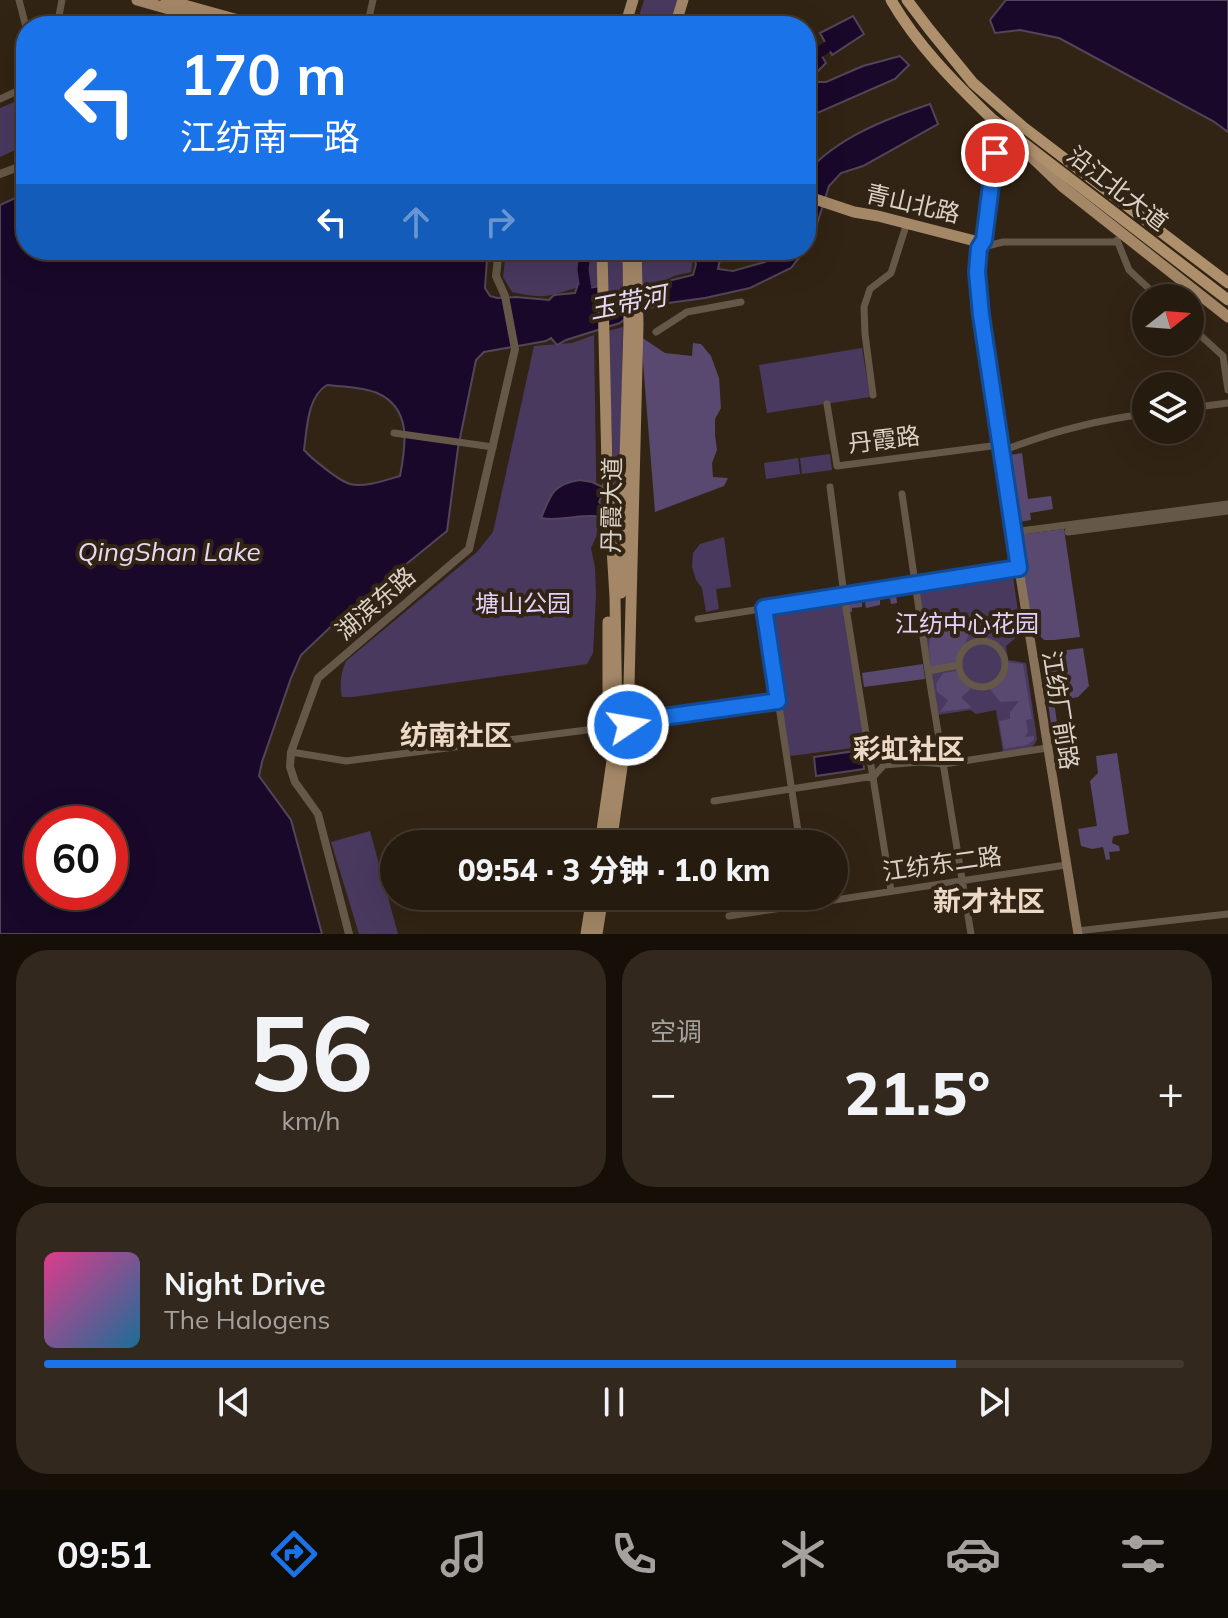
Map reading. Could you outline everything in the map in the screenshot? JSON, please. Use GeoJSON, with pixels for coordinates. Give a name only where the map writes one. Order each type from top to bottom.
{"type":"FeatureCollection","features":[{"type":"Feature","properties":{"kind":"highway","name":"沿江北大道"},"geometry":{"type":"LineString","coordinates":[[888,0],[916,38],[991,118],[1228,300]]}},
{"type":"Feature","properties":{"kind":"highway","name":"沿江北大道"},"geometry":{"type":"LineString","coordinates":[[907,0],[973,83],[1022,126],[1228,283]]}},
{"type":"Feature","properties":{"kind":"main road"},"geometry":{"type":"LineString","coordinates":[[137,0],[194,16]]}},
{"type":"Feature","properties":{"kind":"main road"},"geometry":{"type":"LineString","coordinates":[[166,0],[196,4],[231,16]]}},
{"type":"Feature","properties":{"kind":"main road"},"geometry":{"type":"LineString","coordinates":[[991,118],[1118,236],[1228,317]]}},
{"type":"Feature","properties":{"kind":"main road"},"geometry":{"type":"LineString","coordinates":[[816,200],[838,210]]}},
{"type":"Feature","properties":{"kind":"main road"},"geometry":{"type":"LineString","coordinates":[[816,206],[838,210]]}},
{"type":"Feature","properties":{"kind":"main road","name":"青山北路"},"geometry":{"type":"LineString","coordinates":[[838,210],[979,245]]}},
{"type":"Feature","properties":{"kind":"main road","name":"青山北路"},"geometry":{"type":"LineString","coordinates":[[838,210],[878,216],[979,245]]}},
{"type":"Feature","properties":{"kind":"main road","name":"江纺厂前路"},"geometry":{"type":"LineString","coordinates":[[979,245],[977,272],[981,315],[1000,451],[1078,933]]}},
{"type":"Feature","properties":{"kind":"main road","name":"丹霞大道"},"geometry":{"type":"LineString","coordinates":[[600,260],[599,427],[619,724],[618,761],[603,830]]}},
{"type":"Feature","properties":{"kind":"main road","name":"丹霞大道"},"geometry":{"type":"LineString","coordinates":[[612,830],[618,761],[633,325],[629,260]]}},
{"type":"Feature","properties":{"kind":"main road","name":"丹霞大道"},"geometry":{"type":"LineString","coordinates":[[632,279],[635,260]]}},
{"type":"Feature","properties":{"kind":"main road"},"geometry":{"type":"LineString","coordinates":[[586,934],[590,910]]}},
{"type":"Feature","properties":{"kind":"main road"},"geometry":{"type":"LineString","coordinates":[[597,934],[601,910]]}},
{"type":"Feature","properties":{"kind":"street"},"geometry":{"type":"LineString","coordinates":[[991,152],[995,153],[984,240],[979,245],[991,152]]}},
{"type":"Feature","properties":{"kind":"street"},"geometry":{"type":"LineString","coordinates":[[873,395],[864,307],[870,289],[891,273],[905,229]]}},
{"type":"Feature","properties":{"kind":"street"},"geometry":{"type":"LineString","coordinates":[[979,245],[1118,236],[1129,270],[1144,284]]}},
{"type":"Feature","properties":{"kind":"street","name":"湖滨东路"},"geometry":{"type":"LineString","coordinates":[[291,752],[318,678],[469,549],[515,349],[505,296],[496,276],[498,260]]}},
{"type":"Feature","properties":{"kind":"street"},"geometry":{"type":"LineString","coordinates":[[656,332],[687,312],[741,302]]}},
{"type":"Feature","properties":{"kind":"street"},"geometry":{"type":"LineString","coordinates":[[1204,339],[1223,356],[1228,390]]}},
{"type":"Feature","properties":{"kind":"street","name":"丹霞路"},"geometry":{"type":"LineString","coordinates":[[827,404],[837,466],[1000,451]]}},
{"type":"Feature","properties":{"kind":"street"},"geometry":{"type":"LineString","coordinates":[[1204,408],[1228,405]]}},
{"type":"Feature","properties":{"kind":"street"},"geometry":{"type":"LineString","coordinates":[[1000,451],[1039,436],[1132,416]]}},
{"type":"Feature","properties":{"kind":"street"},"geometry":{"type":"LineString","coordinates":[[398,433],[493,447]]}},
{"type":"Feature","properties":{"kind":"street"},"geometry":{"type":"LineString","coordinates":[[830,487],[891,891]]}},
{"type":"Feature","properties":{"kind":"street"},"geometry":{"type":"LineString","coordinates":[[902,494],[971,934]]}},
{"type":"Feature","properties":{"kind":"street"},"geometry":{"type":"LineString","coordinates":[[1013,532],[1228,504]]}},
{"type":"Feature","properties":{"kind":"street"},"geometry":{"type":"LineString","coordinates":[[1068,532],[1228,511]]}},
{"type":"Feature","properties":{"kind":"street"},"geometry":{"type":"LineString","coordinates":[[698,619],[1019,568]]}},
{"type":"Feature","properties":{"kind":"street"},"geometry":{"type":"LineString","coordinates":[[764,608],[798,830]]}},
{"type":"Feature","properties":{"kind":"street"},"geometry":{"type":"LineString","coordinates":[[981,641],[995,645],[1004,665],[999,679],[986,686],[971,684],[965,679],[959,665],[963,651],[974,642],[981,641]]}},
{"type":"Feature","properties":{"kind":"street"},"geometry":{"type":"LineString","coordinates":[[928,671],[959,665]]}},
{"type":"Feature","properties":{"kind":"street"},"geometry":{"type":"LineString","coordinates":[[349,934],[318,814],[295,782],[290,767],[291,752],[346,761],[778,701]]}},
{"type":"Feature","properties":{"kind":"street"},"geometry":{"type":"LineString","coordinates":[[714,801],[874,776],[884,765],[944,764],[1047,748]]}},
{"type":"Feature","properties":{"kind":"street","name":"江纺东二路"},"geometry":{"type":"LineString","coordinates":[[848,896],[1066,865]]}},
{"type":"Feature","properties":{"kind":"street","name":"江纺东二路"},"geometry":{"type":"LineString","coordinates":[[729,916],[759,910]]}},
{"type":"Feature","properties":{"kind":"street"},"geometry":{"type":"LineString","coordinates":[[1078,933],[1228,914]]}},
{"type":"Feature","properties":{"kind":"green space"},"geometry":{"type":"Polygon","coordinates":[[[644,0],[680,0],[675,16],[639,16],[644,0]]]}},
{"type":"Feature","properties":{"kind":"green space"},"geometry":{"type":"Polygon","coordinates":[[[16,101],[16,150],[0,157],[0,108],[16,101]]]}},
{"type":"Feature","properties":{"kind":"green space"},"geometry":{"type":"Polygon","coordinates":[[[505,260],[692,260],[691,272],[674,276],[648,289],[613,294],[596,286],[588,286],[541,296],[528,295],[512,292],[503,277],[505,260]]]}},
{"type":"Feature","properties":{"kind":"green space"},"geometry":{"type":"Polygon","coordinates":[[[623,327],[618,603],[608,331],[623,327]]]}},
{"type":"Feature","properties":{"kind":"green space","name":"塘山公园"},"geometry":{"type":"Polygon","coordinates":[[[594,335],[597,535],[591,548],[596,595],[593,653],[587,664],[342,697],[341,679],[346,661],[477,552],[493,532],[534,346],[572,343],[594,335]]]}},
{"type":"Feature","properties":{"kind":"green space"},"geometry":{"type":"Polygon","coordinates":[[[862,348],[870,397],[767,413],[759,365],[862,348]]]}},
{"type":"Feature","properties":{"kind":"green space"},"geometry":{"type":"Polygon","coordinates":[[[830,454],[832,470],[802,474],[800,458],[830,454]]]}},
{"type":"Feature","properties":{"kind":"green space"},"geometry":{"type":"Polygon","coordinates":[[[798,458],[800,474],[766,479],[764,463],[798,458]]]}},
{"type":"Feature","properties":{"kind":"green space"},"geometry":{"type":"Polygon","coordinates":[[[724,537],[731,587],[716,589],[719,609],[706,612],[702,588],[692,567],[693,553],[700,544],[724,537]]]}},
{"type":"Feature","properties":{"kind":"green space","name":"江纺中心花园"},"geometry":{"type":"Polygon","coordinates":[[[1012,570],[1021,633],[1006,646],[1008,660],[1026,663],[1037,739],[1030,748],[1003,752],[996,710],[937,715],[917,586],[1012,570]]]}},
{"type":"Feature","properties":{"kind":"green space"},"geometry":{"type":"Polygon","coordinates":[[[844,595],[868,746],[790,756],[764,608],[844,595]]]}},
{"type":"Feature","properties":{"kind":"green space"},"geometry":{"type":"Polygon","coordinates":[[[370,831],[380,868],[380,910],[391,910],[398,934],[359,934],[331,842],[370,831]]]}},
{"type":"Feature","properties":{"kind":"shaded area"},"geometry":{"type":"Polygon","coordinates":[[[641,337],[665,353],[692,356],[693,343],[701,344],[711,356],[719,378],[721,408],[715,419],[717,450],[712,463],[713,477],[728,478],[724,486],[655,512],[641,337]]]}},
{"type":"Feature","properties":{"kind":"shaded area"},"geometry":{"type":"Polygon","coordinates":[[[1022,453],[1028,499],[1051,496],[1053,509],[1030,513],[1031,520],[1013,523],[1003,456],[1022,453]]]}},
{"type":"Feature","properties":{"kind":"shaded area"},"geometry":{"type":"Polygon","coordinates":[[[1064,529],[1080,637],[1044,640],[1032,628],[1018,535],[1064,529]]]}},
{"type":"Feature","properties":{"kind":"shaded area"},"geometry":{"type":"Polygon","coordinates":[[[911,587],[912,591],[896,594],[897,603],[891,604],[890,598],[880,600],[880,605],[866,608],[862,601],[862,607],[852,608],[849,612],[847,598],[911,587]]]}},
{"type":"Feature","properties":{"kind":"shaded area"},"geometry":{"type":"Polygon","coordinates":[[[937,614],[951,615],[970,629],[955,663],[931,668],[931,625],[927,622],[937,614]]]}},
{"type":"Feature","properties":{"kind":"shaded area"},"geometry":{"type":"Polygon","coordinates":[[[1083,648],[1089,686],[1078,697],[1054,702],[1059,736],[1053,737],[1042,663],[1052,652],[1083,648]]]}},
{"type":"Feature","properties":{"kind":"shaded area"},"geometry":{"type":"Polygon","coordinates":[[[1007,662],[1023,664],[1032,719],[1026,720],[1028,731],[1025,737],[1034,736],[1034,740],[1027,745],[1004,749],[999,721],[1010,719],[1010,712],[1019,701],[1000,702],[990,689],[1003,679],[1007,662]]]}},
{"type":"Feature","properties":{"kind":"shaded area"},"geometry":{"type":"Polygon","coordinates":[[[923,664],[925,679],[864,687],[862,673],[923,664]]]}},
{"type":"Feature","properties":{"kind":"shaded area"},"geometry":{"type":"Polygon","coordinates":[[[957,671],[971,689],[961,697],[972,708],[940,712],[948,700],[937,692],[936,684],[943,673],[957,671]]]}},
{"type":"Feature","properties":{"kind":"shaded area"},"geometry":{"type":"Polygon","coordinates":[[[1117,753],[1129,833],[1113,837],[1112,843],[1119,846],[1120,851],[1109,852],[1110,859],[1106,860],[1103,847],[1092,849],[1081,846],[1078,829],[1097,826],[1090,781],[1098,773],[1096,756],[1117,753]]]}},
{"type":"Feature","properties":{"kind":"water"},"geometry":{"type":"Polygon","coordinates":[[[1006,0],[1228,0],[1228,132],[1059,38],[1020,30],[995,33],[990,20],[1006,0]]]}},
{"type":"Feature","properties":{"kind":"water"},"geometry":{"type":"Polygon","coordinates":[[[853,16],[864,34],[832,55],[820,33],[853,16]]]}},
{"type":"Feature","properties":{"kind":"water"},"geometry":{"type":"Polygon","coordinates":[[[816,46],[826,63],[816,73],[816,46]]]}},
{"type":"Feature","properties":{"kind":"water"},"geometry":{"type":"Polygon","coordinates":[[[900,56],[909,65],[895,79],[816,114],[816,80],[826,82],[863,66],[900,56]]]}},
{"type":"Feature","properties":{"kind":"water"},"geometry":{"type":"Polygon","coordinates":[[[930,104],[938,124],[863,166],[841,173],[829,186],[816,227],[816,163],[848,139],[930,104]]]}},
{"type":"Feature","properties":{"kind":"water","name":"QingShan Lake"},"geometry":{"type":"Polygon","coordinates":[[[16,198],[16,260],[487,260],[485,288],[490,296],[497,298],[549,300],[554,295],[575,293],[578,284],[585,282],[589,288],[600,286],[609,296],[649,290],[693,275],[695,260],[720,260],[718,269],[733,271],[767,260],[797,260],[791,268],[750,288],[668,303],[632,313],[620,323],[557,345],[551,338],[484,352],[476,360],[458,448],[447,531],[341,617],[301,655],[262,762],[259,776],[291,820],[322,934],[0,934],[0,205],[16,198]],[[327,385],[315,397],[307,423],[304,450],[332,474],[350,484],[368,484],[400,476],[405,440],[401,418],[388,400],[371,391],[327,385]]]}},
{"type":"Feature","properties":{"kind":"water"},"geometry":{"type":"Polygon","coordinates":[[[580,480],[605,488],[599,502],[607,508],[622,511],[626,529],[602,517],[541,518],[558,487],[580,480]]]}},
{"type":"Feature","properties":{"kind":"water"},"geometry":{"type":"Polygon","coordinates":[[[862,750],[864,769],[816,776],[814,757],[862,750]]]}},
{"type":"Feature","properties":{"kind":"waterway"},"geometry":{"type":"LineString","coordinates":[[816,54],[839,39]]}},
{"type":"Feature","properties":{"kind":"waterway","name":"玉带河"},"geometry":{"type":"LineString","coordinates":[[584,260],[587,297]]}},
{"type":"Feature","properties":{"kind":"district","name":"纺南社区"},"geometry":{"type":"Point","coordinates":[456,734]}},
{"type":"Feature","properties":{"kind":"district","name":"彩虹社区"},"geometry":{"type":"Point","coordinates":[909,748]}},
{"type":"Feature","properties":{"kind":"district","name":"新才社区"},"geometry":{"type":"Point","coordinates":[989,900]}},
{"type":"Feature","properties":{"kind":"route"},"geometry":{"type":"LineString","coordinates":[[628,725],[628,722],[778,701],[764,608],[1019,568],[999,445],[977,272],[995,153]]}}]}
